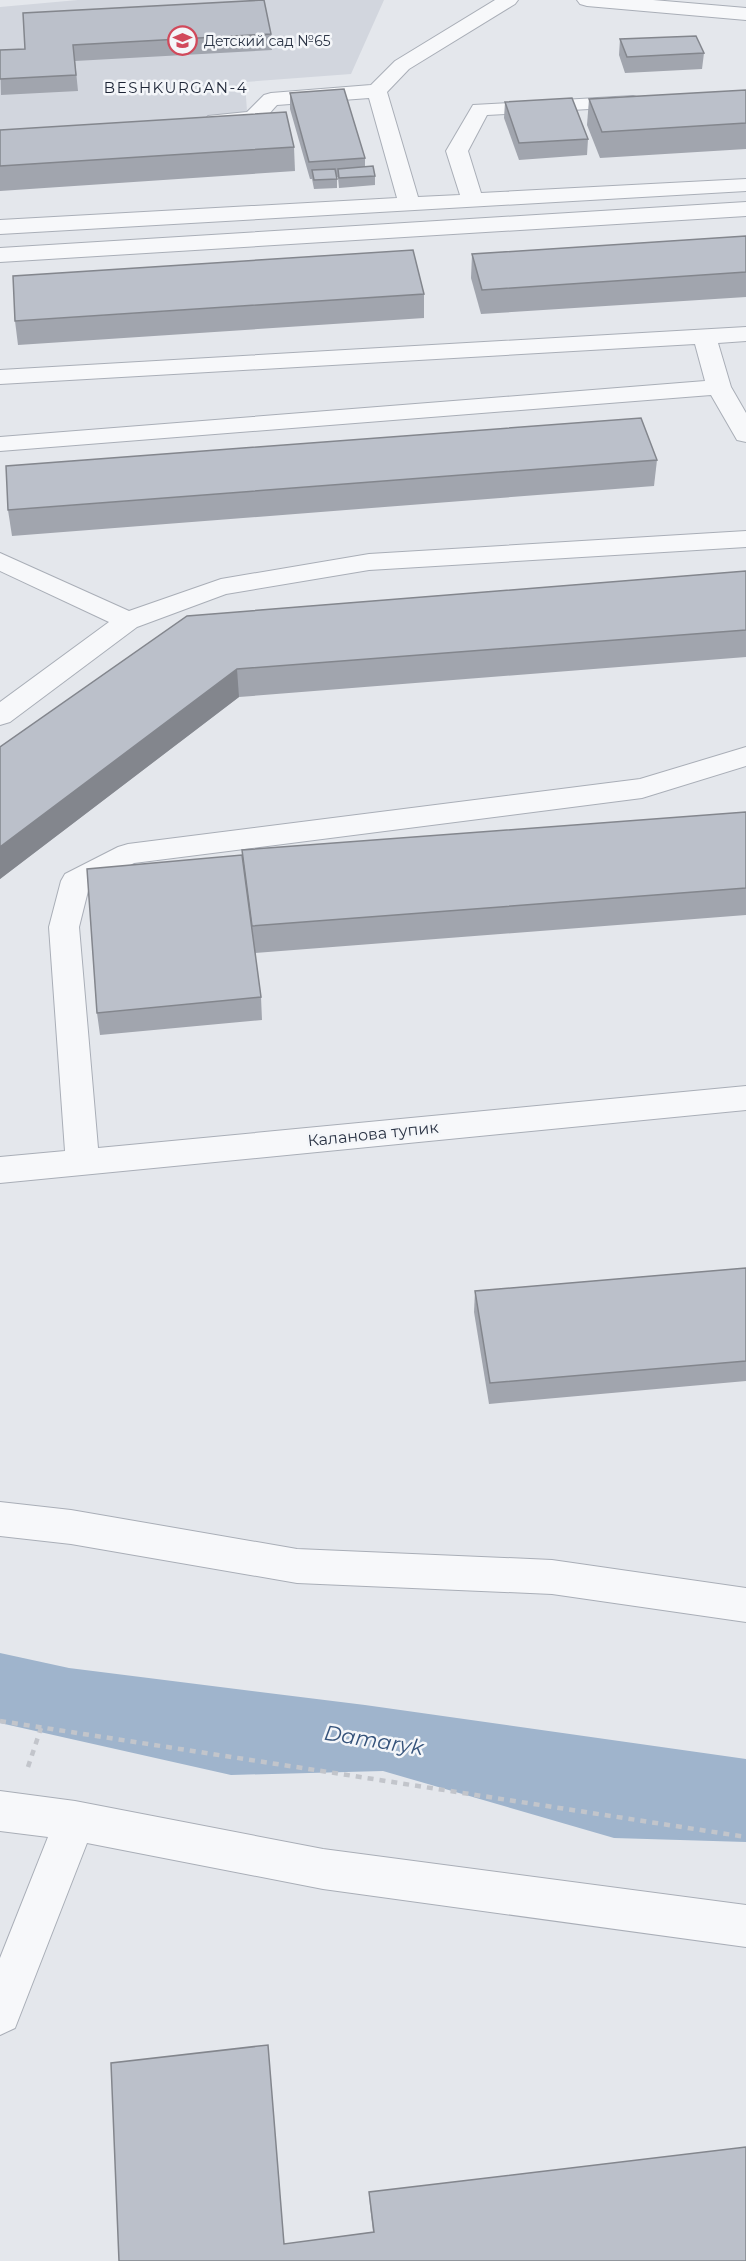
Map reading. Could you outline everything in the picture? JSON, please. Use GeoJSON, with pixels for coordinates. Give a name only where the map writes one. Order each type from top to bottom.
{"type":"FeatureCollection","features":[{"type":"Feature","properties":{"kind":"street"},"geometry":{"type":"LineString","coordinates":[[195,122],[253,118],[271,99],[376,91],[402,64],[508,0]]}},
{"type":"Feature","properties":{"kind":"street"},"geometry":{"type":"LineString","coordinates":[[587,0],[746,14]]}},
{"type":"Feature","properties":{"kind":"street"},"geometry":{"type":"LineString","coordinates":[[376,91],[409,204]]}},
{"type":"Feature","properties":{"kind":"street"},"geometry":{"type":"LineString","coordinates":[[472,200],[457,151],[480,109],[654,101]]}},
{"type":"Feature","properties":{"kind":"street"},"geometry":{"type":"LineString","coordinates":[[0,227],[746,185]]}},
{"type":"Feature","properties":{"kind":"street"},"geometry":{"type":"LineString","coordinates":[[0,255],[746,209]]}},
{"type":"Feature","properties":{"kind":"street"},"geometry":{"type":"LineString","coordinates":[[0,377],[746,334]]}},
{"type":"Feature","properties":{"kind":"street"},"geometry":{"type":"LineString","coordinates":[[705,337],[719,387],[746,435]]}},
{"type":"Feature","properties":{"kind":"street"},"geometry":{"type":"LineString","coordinates":[[0,444],[719,387]]}},
{"type":"Feature","properties":{"kind":"street"},"geometry":{"type":"LineString","coordinates":[[0,716],[128,621],[221,587],[369,562],[746,539]]}},
{"type":"Feature","properties":{"kind":"street"},"geometry":{"type":"LineString","coordinates":[[0,561],[128,621]]}},
{"type":"Feature","properties":{"kind":"street"},"geometry":{"type":"LineString","coordinates":[[83,1163],[64,927],[76,881],[128,854],[642,788],[746,756]]}},
{"type":"Feature","properties":{"kind":"street","name":"Каланова тупик"},"geometry":{"type":"LineString","coordinates":[[0,1170],[746,1098]]}},
{"type":"Feature","properties":{"kind":"street"},"geometry":{"type":"LineString","coordinates":[[0,1519],[71,1527],[297,1566],[552,1576],[746,1605]]}},
{"type":"Feature","properties":{"kind":"street"},"geometry":{"type":"LineString","coordinates":[[0,1811],[75,1821],[323,1869],[746,1926]]}},
{"type":"Feature","properties":{"kind":"street"},"geometry":{"type":"LineString","coordinates":[[0,2013],[75,1821]]}},
{"type":"Feature","properties":{"kind":"path"},"geometry":{"type":"LineString","coordinates":[[0,1721],[746,1837]]}},
{"type":"Feature","properties":{"kind":"shaded area","name":"Детский сад №65"},"geometry":{"type":"Polygon","coordinates":[[[78,0],[384,0],[351,74],[245,82],[248,126],[0,143],[0,7],[78,0]]]}},
{"type":"Feature","properties":{"kind":"water","name":"Damaryk"},"geometry":{"type":"Polygon","coordinates":[[[0,1653],[69,1668],[365,1705],[746,1759],[746,1842],[614,1838],[383,1771],[231,1775],[0,1723],[0,1653]]]}},
{"type":"Feature","properties":{"kind":"building"},"geometry":{"type":"Polygon","coordinates":[[[264,0],[271,34],[73,45],[76,75],[0,79],[0,50],[25,49],[23,13],[264,0]]]}},
{"type":"Feature","properties":{"kind":"building"},"geometry":{"type":"Polygon","coordinates":[[[696,36],[704,53],[627,57],[620,39],[696,36]]]}},
{"type":"Feature","properties":{"kind":"building"},"geometry":{"type":"Polygon","coordinates":[[[344,89],[365,158],[309,162],[290,93],[344,89]]]}},
{"type":"Feature","properties":{"kind":"building"},"geometry":{"type":"Polygon","coordinates":[[[746,90],[746,123],[602,132],[589,99],[746,90]]]}},
{"type":"Feature","properties":{"kind":"building"},"geometry":{"type":"Polygon","coordinates":[[[572,98],[588,139],[519,143],[505,102],[572,98]]]}},
{"type":"Feature","properties":{"kind":"building"},"geometry":{"type":"Polygon","coordinates":[[[286,112],[294,147],[0,166],[0,130],[286,112]]]}},
{"type":"Feature","properties":{"kind":"building"},"geometry":{"type":"Polygon","coordinates":[[[373,166],[375,176],[339,178],[338,169],[373,166]]]}},
{"type":"Feature","properties":{"kind":"building"},"geometry":{"type":"Polygon","coordinates":[[[335,169],[337,179],[314,180],[312,170],[335,169]]]}},
{"type":"Feature","properties":{"kind":"building"},"geometry":{"type":"Polygon","coordinates":[[[746,236],[746,272],[482,290],[472,254],[746,236]]]}},
{"type":"Feature","properties":{"kind":"building"},"geometry":{"type":"Polygon","coordinates":[[[413,250],[424,294],[15,321],[13,276],[413,250]]]}},
{"type":"Feature","properties":{"kind":"building"},"geometry":{"type":"Polygon","coordinates":[[[641,418],[657,460],[8,510],[6,466],[641,418]]]}},
{"type":"Feature","properties":{"kind":"building"},"geometry":{"type":"Polygon","coordinates":[[[746,571],[746,630],[237,669],[0,847],[0,747],[187,616],[746,571]]]}},
{"type":"Feature","properties":{"kind":"building"},"geometry":{"type":"Polygon","coordinates":[[[746,812],[746,888],[252,926],[242,850],[746,812]]]}},
{"type":"Feature","properties":{"kind":"building"},"geometry":{"type":"Polygon","coordinates":[[[242,855],[261,997],[97,1013],[87,869],[242,855]]]}},
{"type":"Feature","properties":{"kind":"building"},"geometry":{"type":"Polygon","coordinates":[[[746,1268],[746,1361],[490,1383],[475,1291],[746,1268]]]}},
{"type":"Feature","properties":{"kind":"building"},"geometry":{"type":"Polygon","coordinates":[[[268,2045],[284,2244],[374,2232],[369,2192],[746,2147],[746,2261],[119,2261],[111,2063],[268,2045]]]}},
{"type":"Feature","properties":{"kind":"place","name":"Детский сад №65"},"geometry":{"type":"Point","coordinates":[183,41]}},
{"type":"Feature","properties":{"kind":"district","name":"BESHKURGAN-4"},"geometry":{"type":"Point","coordinates":[176,87]}}]}
